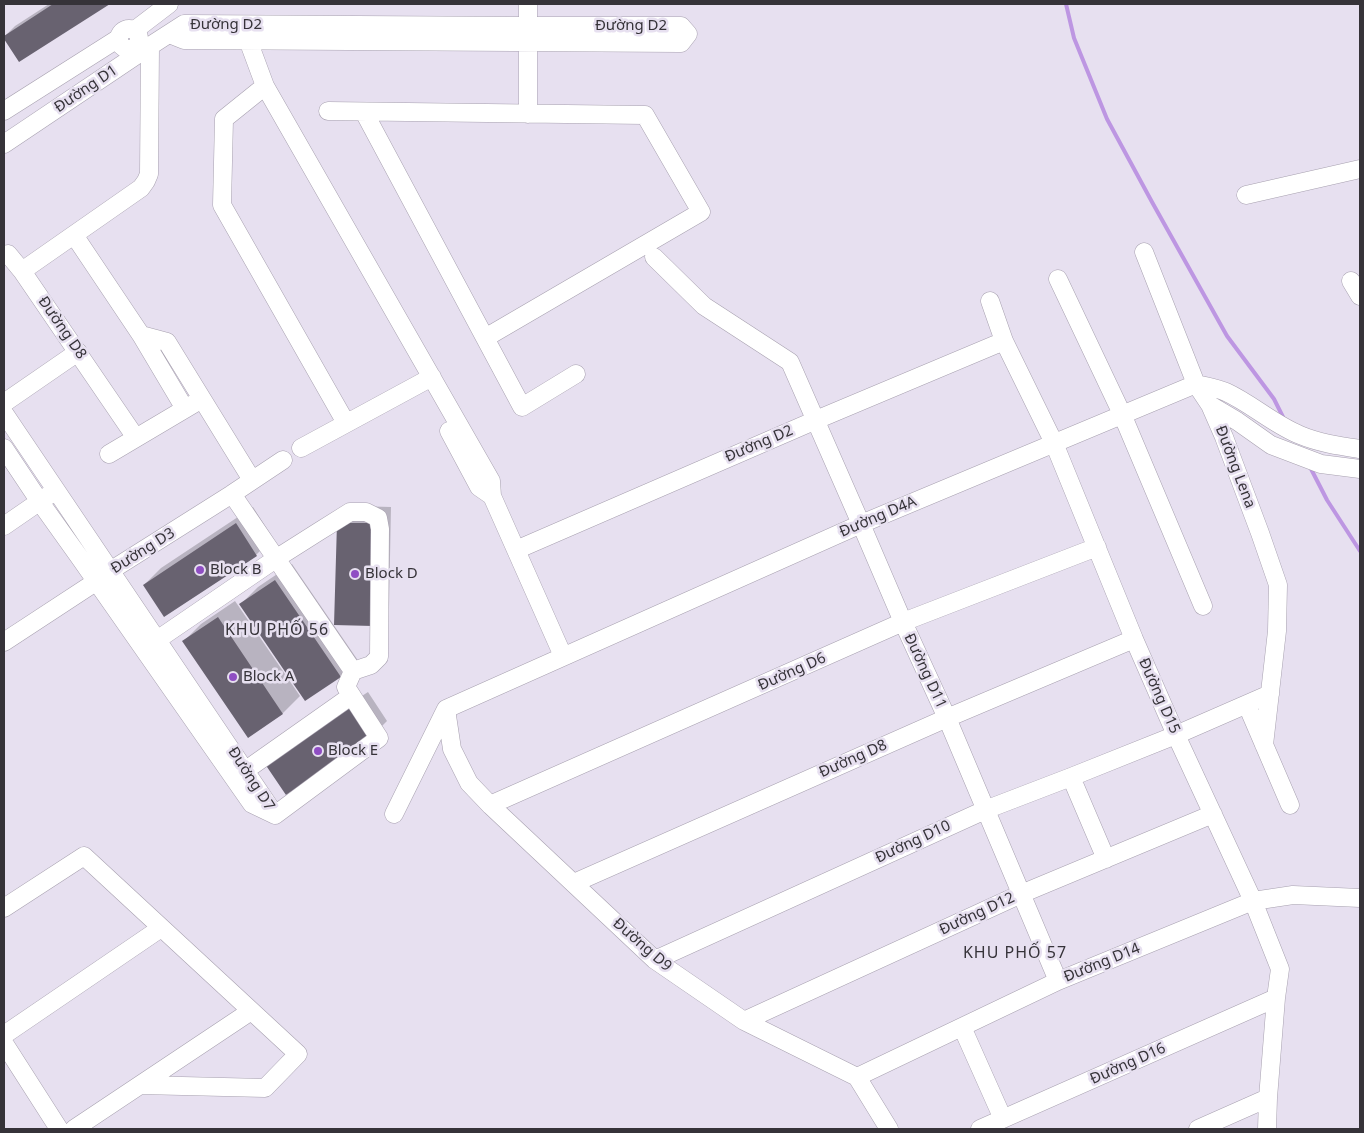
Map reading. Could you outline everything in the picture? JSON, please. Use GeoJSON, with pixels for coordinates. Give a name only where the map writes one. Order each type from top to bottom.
{"type":"FeatureCollection","features":[{"type":"Feature","properties":{"kind":"street"},"geometry":{"type":"LineString","coordinates":[[140,44],[169,4]]}},
{"type":"Feature","properties":{"kind":"street"},"geometry":{"type":"LineString","coordinates":[[528,4],[528,114]]}},
{"type":"Feature","properties":{"kind":"street","name":"Đường D2"},"geometry":{"type":"LineString","coordinates":[[169,34],[184,24],[240,33],[528,34],[681,43],[688,34],[681,26],[528,34]]}},
{"type":"Feature","properties":{"kind":"street"},"geometry":{"type":"LineString","coordinates":[[4,111],[119,38],[125,30],[131,29],[140,44],[148,174],[146,181],[141,188],[22,271]]}},
{"type":"Feature","properties":{"kind":"street"},"geometry":{"type":"LineString","coordinates":[[240,33],[261,90],[427,380],[479,487],[492,496],[563,656]]}},
{"type":"Feature","properties":{"kind":"street","name":"Đường D1"},"geometry":{"type":"LineString","coordinates":[[4,144],[140,44],[169,34]]}},
{"type":"Feature","properties":{"kind":"street"},"geometry":{"type":"LineString","coordinates":[[261,90],[224,118],[222,205],[346,423]]}},
{"type":"Feature","properties":{"kind":"street"},"geometry":{"type":"LineString","coordinates":[[328,111],[645,115],[701,212],[485,338]]}},
{"type":"Feature","properties":{"kind":"street"},"geometry":{"type":"LineString","coordinates":[[364,112],[522,407],[576,374]]}},
{"type":"Feature","properties":{"kind":"street"},"geometry":{"type":"LineString","coordinates":[[1246,195],[1360,170]]}},
{"type":"Feature","properties":{"kind":"street"},"geometry":{"type":"LineString","coordinates":[[74,235],[141,335],[185,409]]}},
{"type":"Feature","properties":{"kind":"street","name":"Đường Lena"},"geometry":{"type":"LineString","coordinates":[[1144,252],[1196,384],[1210,405],[1224,436],[1278,585],[1277,631],[1264,745]]}},
{"type":"Feature","properties":{"kind":"street","name":"Đường D8"},"geometry":{"type":"LineString","coordinates":[[8,254],[22,271],[136,438]]}},
{"type":"Feature","properties":{"kind":"street","name":"Đường D11"},"geometry":{"type":"LineString","coordinates":[[654,257],[704,306],[790,362],[903,622],[947,718],[1058,981]]}},
{"type":"Feature","properties":{"kind":"street"},"geometry":{"type":"LineString","coordinates":[[1058,279],[1122,414],[1203,606]]}},
{"type":"Feature","properties":{"kind":"street","name":"Đường D15"},"geometry":{"type":"LineString","coordinates":[[990,301],[1004,341],[1054,443],[1134,639],[1253,901],[1280,969],[1276,998],[1267,1129]]}},
{"type":"Feature","properties":{"kind":"street"},"geometry":{"type":"LineString","coordinates":[[141,335],[166,342],[252,480]]}},
{"type":"Feature","properties":{"kind":"street","name":"Đường D2"},"geometry":{"type":"LineString","coordinates":[[516,550],[1004,341]]}},
{"type":"Feature","properties":{"kind":"street"},"geometry":{"type":"LineString","coordinates":[[4,403],[78,352]]}},
{"type":"Feature","properties":{"kind":"street"},"geometry":{"type":"LineString","coordinates":[[301,448],[427,380]]}},
{"type":"Feature","properties":{"kind":"street"},"geometry":{"type":"LineString","coordinates":[[1196,384],[1224,391],[1301,436],[1330,444],[1360,449]]}},
{"type":"Feature","properties":{"kind":"street","name":"Đường D4A"},"geometry":{"type":"LineString","coordinates":[[446,709],[861,524],[1196,384]]}},
{"type":"Feature","properties":{"kind":"street"},"geometry":{"type":"LineString","coordinates":[[109,454],[201,399]]}},
{"type":"Feature","properties":{"kind":"street"},"geometry":{"type":"LineString","coordinates":[[1210,405],[1271,445],[1321,464],[1360,469]]}},
{"type":"Feature","properties":{"kind":"street","name":"Đường D7"},"geometry":{"type":"LineString","coordinates":[[4,412],[56,490],[104,576],[252,804],[275,815]]}},
{"type":"Feature","properties":{"kind":"street","name":"Đường D7"},"geometry":{"type":"LineString","coordinates":[[4,448],[40,502],[157,640],[275,815]]}},
{"type":"Feature","properties":{"kind":"street","name":"Đường D3"},"geometry":{"type":"LineString","coordinates":[[4,642],[283,460]]}},
{"type":"Feature","properties":{"kind":"street"},"geometry":{"type":"LineString","coordinates":[[4,526],[56,490]]}},
{"type":"Feature","properties":{"kind":"street"},"geometry":{"type":"LineString","coordinates":[[232,494],[354,671]]}},
{"type":"Feature","properties":{"kind":"street"},"geometry":{"type":"LineString","coordinates":[[157,640],[277,558],[350,512],[366,512],[378,518],[380,529],[379,657],[372,665],[354,671],[346,688],[379,738],[275,815]]}},
{"type":"Feature","properties":{"kind":"street","name":"Đường D6"},"geometry":{"type":"LineString","coordinates":[[490,805],[903,622],[1097,546]]}},
{"type":"Feature","properties":{"kind":"street","name":"Đường D8"},"geometry":{"type":"LineString","coordinates":[[574,883],[947,718],[1134,639]]}},
{"type":"Feature","properties":{"kind":"street","name":"Đường D10"},"geometry":{"type":"LineString","coordinates":[[655,960],[985,810],[1176,735],[1270,694]]}},
{"type":"Feature","properties":{"kind":"street"},"geometry":{"type":"LineString","coordinates":[[246,770],[351,696]]}},
{"type":"Feature","properties":{"kind":"street"},"geometry":{"type":"LineString","coordinates":[[1247,705],[1290,805]]}},
{"type":"Feature","properties":{"kind":"street"},"geometry":{"type":"LineString","coordinates":[[394,814],[446,709]]}},
{"type":"Feature","properties":{"kind":"street","name":"Đường D9"},"geometry":{"type":"LineString","coordinates":[[446,709],[452,749],[469,783],[655,960],[744,1021],[857,1077]]}},
{"type":"Feature","properties":{"kind":"street"},"geometry":{"type":"LineString","coordinates":[[1071,777],[1106,859]]}},
{"type":"Feature","properties":{"kind":"street","name":"Đường D12"},"geometry":{"type":"LineString","coordinates":[[744,1021],[1021,894],[1213,814]]}},
{"type":"Feature","properties":{"kind":"street"},"geometry":{"type":"LineString","coordinates":[[4,908],[84,856],[298,1054],[265,1088],[141,1085]]}},
{"type":"Feature","properties":{"kind":"street","name":"Đường D14"},"geometry":{"type":"LineString","coordinates":[[857,1077],[1058,981],[1253,901],[1293,895],[1360,898]]}},
{"type":"Feature","properties":{"kind":"street"},"geometry":{"type":"LineString","coordinates":[[4,1035],[161,928]]}},
{"type":"Feature","properties":{"kind":"street","name":"Đường D16"},"geometry":{"type":"LineString","coordinates":[[980,1129],[1276,998]]}},
{"type":"Feature","properties":{"kind":"street"},"geometry":{"type":"LineString","coordinates":[[74,1129],[251,1011]]}},
{"type":"Feature","properties":{"kind":"street"},"geometry":{"type":"LineString","coordinates":[[962,1027],[1003,1119]]}},
{"type":"Feature","properties":{"kind":"street"},"geometry":{"type":"LineString","coordinates":[[4,1043],[59,1129]]}},
{"type":"Feature","properties":{"kind":"street"},"geometry":{"type":"LineString","coordinates":[[857,1077],[889,1129]]}},
{"type":"Feature","properties":{"kind":"street"},"geometry":{"type":"LineString","coordinates":[[1198,1129],[1268,1098]]}},
{"type":"Feature","properties":{"kind":"building"},"geometry":{"type":"Polygon","coordinates":[[[53,4],[110,4],[19,62],[4,36],[53,4]]]}},
{"type":"Feature","properties":{"kind":"building","name":"Block B"},"geometry":{"type":"Polygon","coordinates":[[[236,523],[257,556],[164,617],[143,585],[236,523]]]}},
{"type":"Feature","properties":{"kind":"building","name":"Block D"},"geometry":{"type":"Polygon","coordinates":[[[337,523],[375,523],[373,626],[334,625],[337,523]]]}},
{"type":"Feature","properties":{"kind":"building"},"geometry":{"type":"Polygon","coordinates":[[[275,580],[341,677],[305,701],[239,604],[275,580]]]}},
{"type":"Feature","properties":{"kind":"building","name":"Block A"},"geometry":{"type":"Polygon","coordinates":[[[218,617],[283,714],[248,738],[182,641],[218,617]]]}},
{"type":"Feature","properties":{"kind":"building","name":"Block E"},"geometry":{"type":"Polygon","coordinates":[[[350,708],[371,739],[286,795],[265,764],[350,708]]]}},
{"type":"Feature","properties":{"kind":"waterway"},"geometry":{"type":"LineString","coordinates":[[1066,4],[1074,38],[1107,119],[1227,336],[1274,399],[1284,419]]}},
{"type":"Feature","properties":{"kind":"waterway"},"geometry":{"type":"LineString","coordinates":[[1309,465],[1327,500],[1360,551]]}},
{"type":"Feature","properties":{"kind":"place","name":"Block B"},"geometry":{"type":"Point","coordinates":[200,570]}},
{"type":"Feature","properties":{"kind":"place","name":"Block D"},"geometry":{"type":"Point","coordinates":[355,574]}},
{"type":"Feature","properties":{"kind":"place","name":"Block A"},"geometry":{"type":"Point","coordinates":[233,677]}},
{"type":"Feature","properties":{"kind":"place","name":"Block E"},"geometry":{"type":"Point","coordinates":[318,751]}},
{"type":"Feature","properties":{"kind":"district","name":"KHU PHỐ 56"},"geometry":{"type":"Point","coordinates":[277,630]}},
{"type":"Feature","properties":{"kind":"district","name":"KHU PHỐ 57"},"geometry":{"type":"Point","coordinates":[1015,953]}}]}
